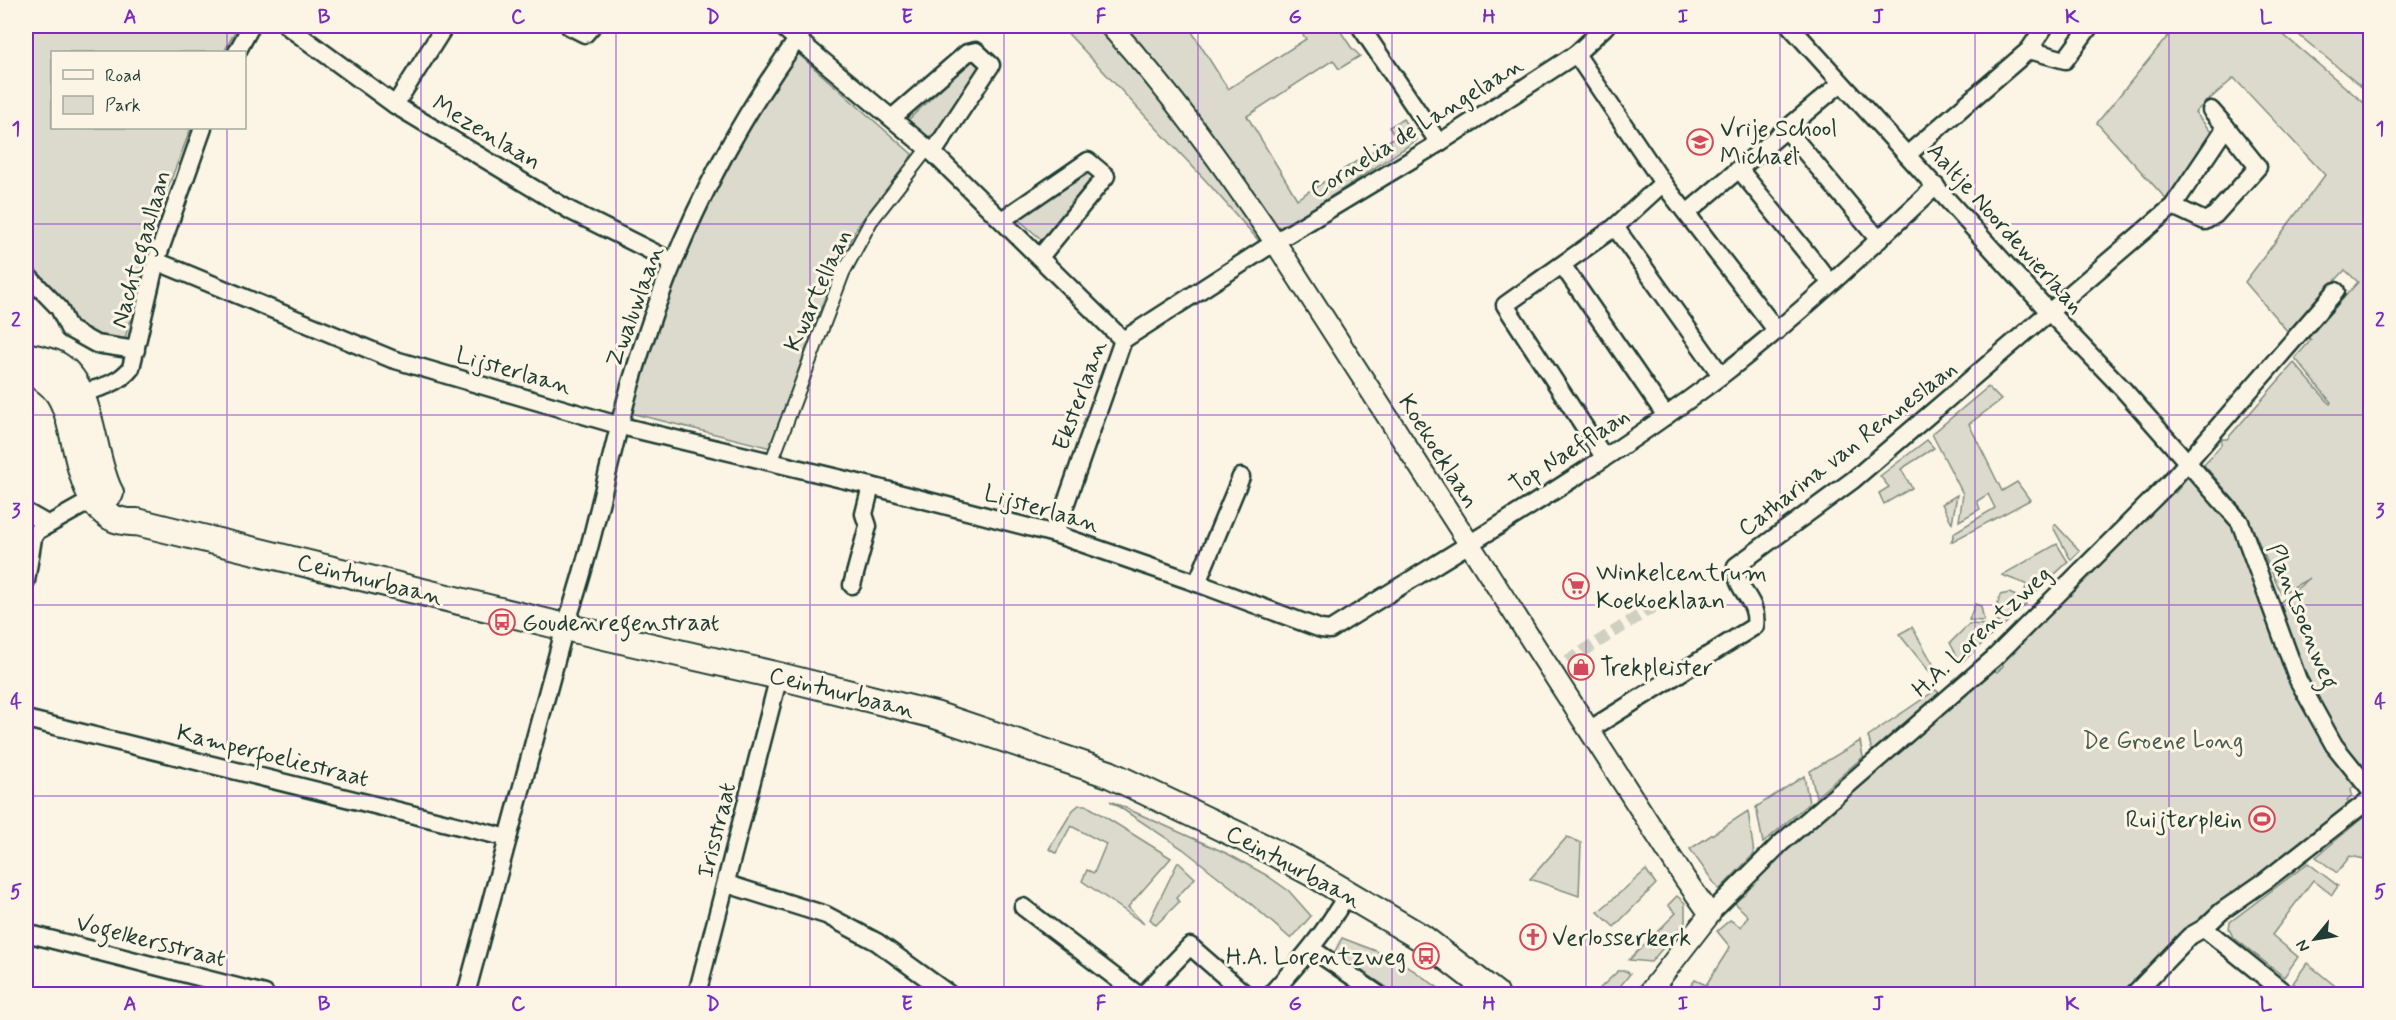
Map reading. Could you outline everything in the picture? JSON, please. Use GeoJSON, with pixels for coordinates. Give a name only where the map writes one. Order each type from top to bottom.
{"type":"FeatureCollection","features":[{"type":"Feature","properties":{"kind":"main road","name":"Ceintuurbaan"},"geometry":{"type":"LineString","coordinates":[[26,356],[54,363],[71,377],[71,396],[102,476],[101,495],[137,522],[935,715],[1109,774],[1271,851],[1347,894],[1422,938],[1495,994]]}},
{"type":"Feature","properties":{"kind":"main road"},"geometry":{"type":"LineString","coordinates":[[26,369],[71,396]]}},
{"type":"Feature","properties":{"kind":"street"},"geometry":{"type":"LineString","coordinates":[[238,51],[251,26]]}},
{"type":"Feature","properties":{"kind":"street","name":"Mezenlaan"},"geometry":{"type":"LineString","coordinates":[[287,26],[395,105],[571,211],[673,262]]}},
{"type":"Feature","properties":{"kind":"street"},"geometry":{"type":"LineString","coordinates":[[395,105],[445,26]]}},
{"type":"Feature","properties":{"kind":"street"},"geometry":{"type":"LineString","coordinates":[[569,26],[585,34],[592,26]]}},
{"type":"Feature","properties":{"kind":"street"},"geometry":{"type":"LineString","coordinates":[[781,26],[802,32],[1002,220],[1123,340]]}},
{"type":"Feature","properties":{"kind":"street","name":"Koekoeklaan"},"geometry":{"type":"LineString","coordinates":[[1110,26],[1149,68],[1216,156],[1275,242],[1710,915]]}},
{"type":"Feature","properties":{"kind":"street"},"geometry":{"type":"LineString","coordinates":[[1360,26],[1439,143]]}},
{"type":"Feature","properties":{"kind":"street","name":"Cornelia de Langelaan"},"geometry":{"type":"LineString","coordinates":[[1275,242],[1439,143],[1576,54],[1606,26]]}},
{"type":"Feature","properties":{"kind":"street","name":"Aaltje Noordewierlaan"},"geometry":{"type":"LineString","coordinates":[[1790,26],[2187,462]]}},
{"type":"Feature","properties":{"kind":"street"},"geometry":{"type":"LineString","coordinates":[[1907,155],[2029,50],[2045,26]]}},
{"type":"Feature","properties":{"kind":"street"},"geometry":{"type":"LineString","coordinates":[[2029,50],[2065,60],[2090,26]]}},
{"type":"Feature","properties":{"kind":"street","name":"Zwaluwlaan"},"geometry":{"type":"LineString","coordinates":[[566,627],[577,593],[630,386],[673,262],[702,197],[726,151],[802,32]]}},
{"type":"Feature","properties":{"kind":"street"},"geometry":{"type":"LineString","coordinates":[[893,117],[968,53],[976,51],[991,65],[930,151]]}},
{"type":"Feature","properties":{"kind":"street"},"geometry":{"type":"LineString","coordinates":[[1576,54],[1663,183],[1777,331]]}},
{"type":"Feature","properties":{"kind":"street"},"geometry":{"type":"LineString","coordinates":[[1687,213],[1841,83]]}},
{"type":"Feature","properties":{"kind":"street"},"geometry":{"type":"LineString","coordinates":[[2174,206],[2205,221],[2215,215],[2258,167],[2211,110]]}},
{"type":"Feature","properties":{"kind":"street","name":"Catharina van Renneslaan"},"geometry":{"type":"LineString","coordinates":[[1589,730],[1755,626],[1757,613],[1735,578],[1736,566],[1853,480],[2174,206],[2226,127]]}},
{"type":"Feature","properties":{"kind":"street","name":"Nachtegaallaan"},"geometry":{"type":"LineString","coordinates":[[71,396],[125,376],[131,368],[156,261],[203,129]]}},
{"type":"Feature","properties":{"kind":"street"},"geometry":{"type":"LineString","coordinates":[[1786,129],[1879,240]]}},
{"type":"Feature","properties":{"kind":"street","name":"Kwartellaan"},"geometry":{"type":"LineString","coordinates":[[771,463],[843,273],[871,221],[930,151]]}},
{"type":"Feature","properties":{"kind":"street"},"geometry":{"type":"LineString","coordinates":[[1002,220],[1088,160],[1106,176],[1040,257]]}},
{"type":"Feature","properties":{"kind":"street"},"geometry":{"type":"LineString","coordinates":[[1739,169],[1830,282]]}},
{"type":"Feature","properties":{"kind":"street"},"geometry":{"type":"LineString","coordinates":[[1604,457],[1505,305],[1615,227],[1663,183]]}},
{"type":"Feature","properties":{"kind":"street","name":"Top Naefflaan"},"geometry":{"type":"LineString","coordinates":[[1468,543],[1666,416],[1721,375],[1777,331],[1936,186]]}},
{"type":"Feature","properties":{"kind":"street"},"geometry":{"type":"LineString","coordinates":[[1615,227],[1721,375]]}},
{"type":"Feature","properties":{"kind":"street","name":"Eksterlaan"},"geometry":{"type":"LineString","coordinates":[[1055,534],[1123,340],[1275,242]]}},
{"type":"Feature","properties":{"kind":"street","name":"Lijsterlaan"},"geometry":{"type":"LineString","coordinates":[[156,261],[392,359],[621,426],[871,486],[1055,534],[1321,629],[1330,630],[1468,543]]}},
{"type":"Feature","properties":{"kind":"street","name":"Top Naefflaan"},"geometry":{"type":"LineString","coordinates":[[1563,266],[1666,416]]}},
{"type":"Feature","properties":{"kind":"street","name":"Nachtegaallaan"},"geometry":{"type":"LineString","coordinates":[[26,274],[58,308],[69,329],[96,344],[136,350]]}},
{"type":"Feature","properties":{"kind":"street","name":"H.A. Lorentzweg"},"geometry":{"type":"LineString","coordinates":[[1648,994],[1722,900],[1780,844],[1993,659],[2187,462],[2336,291]]}},
{"type":"Feature","properties":{"kind":"street","name":"Plantsoenweg"},"geometry":{"type":"LineString","coordinates":[[2187,462],[2240,522],[2298,680],[2334,745],[2370,790]]}},
{"type":"Feature","properties":{"kind":"street"},"geometry":{"type":"LineString","coordinates":[[1197,583],[1241,477]]}},
{"type":"Feature","properties":{"kind":"street"},"geometry":{"type":"LineString","coordinates":[[852,585],[868,526],[864,514],[871,486]]}},
{"type":"Feature","properties":{"kind":"street"},"geometry":{"type":"LineString","coordinates":[[26,581],[33,538],[37,531],[101,495]]}},
{"type":"Feature","properties":{"kind":"street"},"geometry":{"type":"LineString","coordinates":[[26,512],[47,524]]}},
{"type":"Feature","properties":{"kind":"street"},"geometry":{"type":"LineString","coordinates":[[466,994],[566,627]]}},
{"type":"Feature","properties":{"kind":"street","name":"Irisstraat"},"geometry":{"type":"LineString","coordinates":[[697,994],[727,884],[778,676]]}},
{"type":"Feature","properties":{"kind":"street","name":"Kamperfoeliestraat"},"geometry":{"type":"LineString","coordinates":[[26,719],[508,838]]}},
{"type":"Feature","properties":{"kind":"street"},"geometry":{"type":"LineString","coordinates":[[2134,994],[2190,936],[2204,928],[2222,911],[2265,881],[2370,799]]}},
{"type":"Feature","properties":{"kind":"street"},"geometry":{"type":"LineString","coordinates":[[727,884],[826,915],[878,942],[949,994]]}},
{"type":"Feature","properties":{"kind":"street"},"geometry":{"type":"LineString","coordinates":[[1271,994],[1312,949],[1347,894]]}},
{"type":"Feature","properties":{"kind":"street"},"geometry":{"type":"LineString","coordinates":[[1023,907],[1137,994]]}},
{"type":"Feature","properties":{"kind":"street"},"geometry":{"type":"LineString","coordinates":[[2204,928],[2286,994]]}},
{"type":"Feature","properties":{"kind":"street","name":"Vogelkersstraat"},"geometry":{"type":"LineString","coordinates":[[26,933],[265,994]]}},
{"type":"Feature","properties":{"kind":"street"},"geometry":{"type":"LineString","coordinates":[[1144,994],[1190,946],[1245,994]]}},
{"type":"Feature","properties":{"kind":"street"},"geometry":{"type":"LineString","coordinates":[[1312,949],[1378,994]]}},
{"type":"Feature","properties":{"kind":"green space"},"geometry":{"type":"Polygon","coordinates":[[[26,26],[238,26],[225,51],[51,51],[51,129],[191,129],[153,226],[125,339],[103,338],[76,324],[70,319],[71,311],[26,262],[26,26]]]}},
{"type":"Feature","properties":{"kind":"green space"},"geometry":{"type":"Polygon","coordinates":[[[1061,26],[1100,26],[1107,33],[1192,138],[1261,238],[1259,241],[1207,182],[1061,26]]]}},
{"type":"Feature","properties":{"kind":"green space"},"geometry":{"type":"Polygon","coordinates":[[[1121,26],[1201,26],[1192,32],[1228,89],[1306,39],[1297,26],[1337,26],[1360,56],[1339,69],[1333,60],[1247,116],[1297,199],[1395,137],[1389,127],[1403,119],[1417,140],[1279,231],[1121,26]]]}},
{"type":"Feature","properties":{"kind":"green space","name":"De Groene Long"},"geometry":{"type":"Polygon","coordinates":[[[2176,26],[2273,26],[2370,108],[2370,771],[2351,789],[2352,795],[2347,800],[2350,805],[2200,920],[2179,933],[2122,994],[1684,994],[1695,980],[1706,985],[1730,947],[1717,931],[1730,920],[1741,927],[1748,916],[1734,902],[1794,839],[1993,669],[1997,672],[2003,666],[2002,661],[2172,491],[2175,493],[2181,486],[2179,483],[2186,475],[2231,523],[2260,595],[2258,596],[2262,607],[2278,604],[2310,578],[2281,594],[2247,515],[2204,465],[2221,445],[2222,439],[2227,439],[2294,363],[2330,404],[2331,402],[2295,358],[2311,340],[2308,338],[2358,282],[2345,270],[2288,332],[2245,282],[2325,175],[2234,78],[2195,112],[2215,137],[2168,201],[2097,123],[2176,26]]]}},
{"type":"Feature","properties":{"kind":"green space"},"geometry":{"type":"Polygon","coordinates":[[[2288,26],[2370,26],[2370,94],[2288,26]]]}},
{"type":"Feature","properties":{"kind":"green space"},"geometry":{"type":"Polygon","coordinates":[[[797,53],[912,154],[900,174],[855,231],[842,256],[820,310],[771,448],[631,413],[629,407],[675,271],[742,137],[797,53]]]}},
{"type":"Feature","properties":{"kind":"green space"},"geometry":{"type":"Polygon","coordinates":[[[973,61],[979,64],[980,71],[934,134],[926,138],[907,121],[973,61]]]}},
{"type":"Feature","properties":{"kind":"green space"},"geometry":{"type":"Polygon","coordinates":[[[1091,172],[1095,175],[1093,183],[1042,240],[1019,220],[1022,215],[1091,172]]]}},
{"type":"Feature","properties":{"kind":"green space"},"geometry":{"type":"Polygon","coordinates":[[[1988,387],[2001,400],[1969,424],[2002,491],[2017,482],[2030,500],[1951,542],[1955,532],[1995,508],[1988,494],[1977,501],[1980,509],[1959,521],[1963,494],[1932,434],[1988,387]]]}},
{"type":"Feature","properties":{"kind":"green space"},"geometry":{"type":"Polygon","coordinates":[[[1927,440],[1934,448],[1901,469],[1912,488],[1884,504],[1879,493],[1889,487],[1880,476],[1927,440]]]}},
{"type":"Feature","properties":{"kind":"green space"},"geometry":{"type":"Polygon","coordinates":[[[1957,495],[1952,523],[1942,504],[1957,495]]]}},
{"type":"Feature","properties":{"kind":"green space"},"geometry":{"type":"Polygon","coordinates":[[[2055,524],[2080,551],[2071,560],[2053,527],[2055,524]]]}},
{"type":"Feature","properties":{"kind":"green space"},"geometry":{"type":"Polygon","coordinates":[[[2057,544],[2068,562],[2032,595],[2025,589],[2028,585],[2002,575],[2057,544]]]}},
{"type":"Feature","properties":{"kind":"green space"},"geometry":{"type":"Polygon","coordinates":[[[2009,593],[2026,604],[2002,627],[1994,619],[2000,595],[2009,593]]]}},
{"type":"Feature","properties":{"kind":"green space"},"geometry":{"type":"Polygon","coordinates":[[[1975,604],[1981,606],[1984,621],[1969,620],[1975,604]]]}},
{"type":"Feature","properties":{"kind":"green space"},"geometry":{"type":"Polygon","coordinates":[[[1969,624],[1987,625],[1994,633],[1961,663],[1950,643],[1969,624]]]}},
{"type":"Feature","properties":{"kind":"green space"},"geometry":{"type":"Polygon","coordinates":[[[1912,627],[1937,671],[1933,676],[1899,634],[1912,627]]]}},
{"type":"Feature","properties":{"kind":"green space"},"geometry":{"type":"Polygon","coordinates":[[[1936,690],[1939,693],[1872,751],[1868,736],[1936,690]]]}},
{"type":"Feature","properties":{"kind":"green space"},"geometry":{"type":"Polygon","coordinates":[[[1860,741],[1863,757],[1816,797],[1810,771],[1860,741]]]}},
{"type":"Feature","properties":{"kind":"green space"},"geometry":{"type":"Polygon","coordinates":[[[1804,776],[1809,803],[1763,843],[1756,807],[1804,776]]]}},
{"type":"Feature","properties":{"kind":"green space"},"geometry":{"type":"Polygon","coordinates":[[[1110,801],[1228,854],[1266,875],[1289,891],[1311,916],[1291,939],[1183,849],[1110,801]]]}},
{"type":"Feature","properties":{"kind":"green space"},"geometry":{"type":"Polygon","coordinates":[[[1079,805],[1086,805],[1171,858],[1128,907],[1144,924],[1082,881],[1087,870],[1094,873],[1106,844],[1071,826],[1056,853],[1049,849],[1073,810],[1079,805]]]}},
{"type":"Feature","properties":{"kind":"green space"},"geometry":{"type":"Polygon","coordinates":[[[1748,811],[1754,854],[1719,890],[1690,849],[1748,811]]]}},
{"type":"Feature","properties":{"kind":"green space"},"geometry":{"type":"Polygon","coordinates":[[[2366,815],[2370,816],[2370,860],[2350,856],[2337,873],[2316,857],[2366,815]]]}},
{"type":"Feature","properties":{"kind":"green space"},"geometry":{"type":"Polygon","coordinates":[[[1567,837],[1581,843],[1579,896],[1530,879],[1567,837]]]}},
{"type":"Feature","properties":{"kind":"green space"},"geometry":{"type":"Polygon","coordinates":[[[1178,862],[1195,878],[1176,898],[1179,902],[1156,925],[1150,919],[1178,862]]]}},
{"type":"Feature","properties":{"kind":"green space"},"geometry":{"type":"Polygon","coordinates":[[[2308,863],[2338,886],[2332,895],[2313,880],[2272,935],[2298,957],[2284,977],[2233,937],[2229,929],[2230,922],[2308,863]]]}},
{"type":"Feature","properties":{"kind":"green space"},"geometry":{"type":"Polygon","coordinates":[[[1646,870],[1656,884],[1614,927],[1598,912],[1646,870]]]}},
{"type":"Feature","properties":{"kind":"green space"},"geometry":{"type":"Polygon","coordinates":[[[1677,896],[1685,903],[1685,922],[1651,962],[1629,960],[1676,913],[1668,905],[1677,896]]]}},
{"type":"Feature","properties":{"kind":"green space"},"geometry":{"type":"Polygon","coordinates":[[[1342,938],[1397,959],[1447,994],[1397,994],[1334,953],[1342,938]]]}},
{"type":"Feature","properties":{"kind":"green space"},"geometry":{"type":"Polygon","coordinates":[[[2307,963],[2345,994],[2308,994],[2293,983],[2307,963]]]}},
{"type":"Feature","properties":{"kind":"green space"},"geometry":{"type":"Polygon","coordinates":[[[1618,971],[1626,971],[1630,974],[1614,994],[1594,994],[1618,971]]]}},
{"type":"Feature","properties":{"kind":"tunnel"},"geometry":{"type":"LineString","coordinates":[[1552,671],[1661,602]]}},
{"type":"Feature","properties":{"kind":"place","name":"Vrije School Michaël"},"geometry":{"type":"Point","coordinates":[1700,142]}},
{"type":"Feature","properties":{"kind":"place","name":"Winkelcentrum Koekoeklaan"},"geometry":{"type":"Point","coordinates":[1576,586]}},
{"type":"Feature","properties":{"kind":"place","name":"Goudenregenstraat"},"geometry":{"type":"Point","coordinates":[502,622]}},
{"type":"Feature","properties":{"kind":"place","name":"Trekpleister"},"geometry":{"type":"Point","coordinates":[1581,667]}},
{"type":"Feature","properties":{"kind":"place","name":"Ruijterplein"},"geometry":{"type":"Point","coordinates":[2262,819]}},
{"type":"Feature","properties":{"kind":"place","name":"Verlosserkerk"},"geometry":{"type":"Point","coordinates":[1533,937]}},
{"type":"Feature","properties":{"kind":"place","name":"H.A. Lorentzweg"},"geometry":{"type":"Point","coordinates":[1426,956]}}]}
